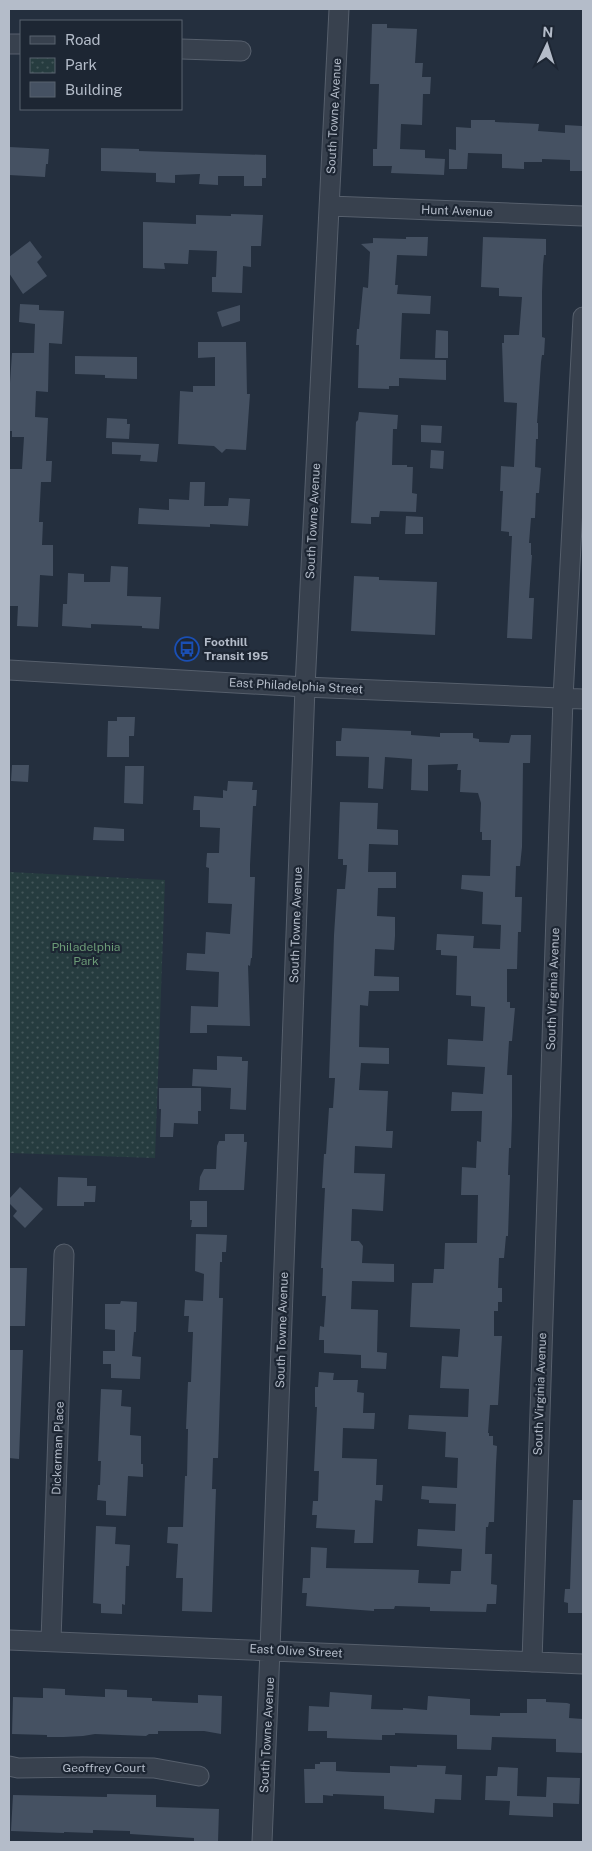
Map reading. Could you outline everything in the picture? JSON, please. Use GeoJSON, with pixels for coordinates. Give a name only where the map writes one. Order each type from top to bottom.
{"type":"FeatureCollection","features":[{"type":"Feature","properties":{"kind":"street","name":"South Towne Avenue"},"geometry":{"type":"LineString","coordinates":[[262,1842],[305,687],[339,9]]}},
{"type":"Feature","properties":{"kind":"street"},"geometry":{"type":"LineString","coordinates":[[182,49],[241,51]]}},
{"type":"Feature","properties":{"kind":"street","name":"Hunt Avenue"},"geometry":{"type":"LineString","coordinates":[[330,206],[583,216]]}},
{"type":"Feature","properties":{"kind":"street","name":"South Virginia Avenue"},"geometry":{"type":"LineString","coordinates":[[532,1662],[562,698],[583,317]]}},
{"type":"Feature","properties":{"kind":"street","name":"East Philadelphia Street"},"geometry":{"type":"LineString","coordinates":[[9,670],[305,687],[583,699]]}},
{"type":"Feature","properties":{"kind":"street","name":"Dickerman Place"},"geometry":{"type":"LineString","coordinates":[[51,1641],[64,1254]]}},
{"type":"Feature","properties":{"kind":"street","name":"East Olive Street"},"geometry":{"type":"LineString","coordinates":[[9,1640],[583,1664]]}},
{"type":"Feature","properties":{"kind":"street","name":"Geoffrey Court"},"geometry":{"type":"LineString","coordinates":[[9,1766],[18,1768],[154,1768],[198,1776]]}},
{"type":"Feature","properties":{"kind":"green space","name":"Philadelphia Park"},"geometry":{"type":"Polygon","coordinates":[[[9,872],[165,880],[155,1158],[9,1153],[9,872]]]}},
{"type":"Feature","properties":{"kind":"building"},"geometry":{"type":"Polygon","coordinates":[[[372,24],[387,24],[387,28],[417,29],[415,63],[423,63],[422,77],[431,77],[430,94],[423,94],[422,125],[401,124],[400,149],[425,150],[425,158],[445,159],[444,175],[391,173],[392,166],[373,166],[373,149],[377,149],[379,84],[370,84],[372,24]]]}},
{"type":"Feature","properties":{"kind":"building"},"geometry":{"type":"Polygon","coordinates":[[[471,120],[539,124],[538,131],[565,133],[565,125],[582,126],[583,171],[570,171],[570,160],[542,159],[542,162],[524,162],[524,169],[502,168],[502,154],[468,153],[467,169],[449,169],[449,149],[456,150],[456,127],[471,128],[471,120]]]}},
{"type":"Feature","properties":{"kind":"building"},"geometry":{"type":"Polygon","coordinates":[[[9,147],[49,149],[45,177],[9,175],[9,147]]]}},
{"type":"Feature","properties":{"kind":"building"},"geometry":{"type":"Polygon","coordinates":[[[101,148],[266,155],[266,178],[262,178],[262,186],[244,186],[244,176],[218,176],[218,185],[199,184],[200,174],[175,175],[175,183],[156,182],[156,173],[101,171],[101,148]]]}},
{"type":"Feature","properties":{"kind":"building"},"geometry":{"type":"Polygon","coordinates":[[[231,214],[263,215],[261,246],[251,246],[251,267],[243,266],[242,293],[212,292],[212,277],[216,277],[217,251],[189,250],[188,264],[164,263],[165,269],[143,268],[143,222],[196,224],[196,215],[231,216],[231,214]]]}},
{"type":"Feature","properties":{"kind":"building"},"geometry":{"type":"Polygon","coordinates":[[[406,237],[428,237],[427,256],[397,255],[395,285],[398,285],[397,294],[431,296],[430,314],[402,313],[400,359],[446,360],[446,380],[399,378],[399,386],[389,386],[389,389],[358,388],[359,345],[356,345],[357,329],[359,329],[363,287],[368,288],[370,252],[361,244],[373,243],[373,238],[406,239],[406,237]]]}},
{"type":"Feature","properties":{"kind":"building"},"geometry":{"type":"Polygon","coordinates":[[[483,237],[546,239],[542,292],[542,337],[545,338],[544,355],[542,355],[541,362],[535,467],[541,468],[539,493],[536,493],[535,518],[531,518],[529,543],[531,543],[532,555],[529,598],[534,598],[532,639],[507,638],[512,536],[509,536],[509,532],[501,531],[503,491],[500,491],[501,466],[514,467],[517,403],[504,402],[502,343],[504,343],[504,335],[519,335],[522,297],[499,296],[499,288],[481,287],[483,237]]]}},
{"type":"Feature","properties":{"kind":"building"},"geometry":{"type":"Polygon","coordinates":[[[30,241],[42,257],[37,262],[47,276],[23,294],[9,273],[9,257],[30,241]]]}},
{"type":"Feature","properties":{"kind":"building"},"geometry":{"type":"Polygon","coordinates":[[[20,304],[39,305],[39,310],[64,311],[62,344],[49,343],[48,392],[36,391],[35,417],[48,418],[46,461],[52,461],[51,482],[41,482],[39,522],[43,522],[42,545],[53,545],[53,576],[40,575],[38,627],[17,626],[18,606],[9,606],[9,469],[22,469],[24,437],[12,437],[12,431],[9,431],[12,353],[34,353],[35,324],[19,322],[20,304]]]}},
{"type":"Feature","properties":{"kind":"building"},"geometry":{"type":"Polygon","coordinates":[[[240,305],[240,321],[222,327],[217,312],[240,305]]]}},
{"type":"Feature","properties":{"kind":"building"},"geometry":{"type":"Polygon","coordinates":[[[436,330],[448,331],[448,358],[435,358],[436,330]]]}},
{"type":"Feature","properties":{"kind":"building"},"geometry":{"type":"Polygon","coordinates":[[[198,342],[246,342],[247,394],[250,394],[246,450],[226,449],[222,453],[214,446],[178,444],[180,391],[193,392],[193,386],[215,386],[215,357],[198,358],[198,342]]]}},
{"type":"Feature","properties":{"kind":"building"},"geometry":{"type":"Polygon","coordinates":[[[75,356],[137,357],[137,379],[105,378],[105,375],[75,374],[75,356]]]}},
{"type":"Feature","properties":{"kind":"building"},"geometry":{"type":"Polygon","coordinates":[[[359,412],[398,415],[397,429],[393,429],[392,465],[413,467],[412,493],[417,494],[416,512],[380,511],[379,517],[371,517],[371,524],[351,523],[356,422],[359,412]]]}},
{"type":"Feature","properties":{"kind":"building"},"geometry":{"type":"Polygon","coordinates":[[[107,418],[127,419],[127,424],[130,424],[129,439],[106,438],[107,418]]]}},
{"type":"Feature","properties":{"kind":"building"},"geometry":{"type":"Polygon","coordinates":[[[421,425],[442,426],[441,443],[421,442],[421,425]]]}},
{"type":"Feature","properties":{"kind":"building"},"geometry":{"type":"Polygon","coordinates":[[[112,442],[159,444],[157,462],[140,461],[141,455],[112,454],[112,442]]]}},
{"type":"Feature","properties":{"kind":"building"},"geometry":{"type":"Polygon","coordinates":[[[431,450],[444,451],[443,469],[430,468],[431,450]]]}},
{"type":"Feature","properties":{"kind":"building"},"geometry":{"type":"Polygon","coordinates":[[[190,482],[205,482],[204,506],[228,506],[229,498],[250,499],[248,526],[210,524],[210,527],[138,524],[139,508],[169,510],[169,499],[189,500],[190,482]]]}},
{"type":"Feature","properties":{"kind":"building"},"geometry":{"type":"Polygon","coordinates":[[[406,516],[423,517],[423,534],[405,534],[406,516]]]}},
{"type":"Feature","properties":{"kind":"building"},"geometry":{"type":"Polygon","coordinates":[[[111,566],[128,567],[127,596],[161,597],[159,629],[142,628],[142,626],[91,624],[91,628],[62,626],[63,604],[67,604],[68,573],[84,574],[84,582],[110,582],[111,566]]]}},
{"type":"Feature","properties":{"kind":"building"},"geometry":{"type":"Polygon","coordinates":[[[354,576],[379,577],[379,580],[437,582],[435,635],[351,631],[354,576]]]}},
{"type":"Feature","properties":{"kind":"building"},"geometry":{"type":"Polygon","coordinates":[[[117,717],[135,717],[134,736],[129,736],[129,757],[107,757],[108,721],[117,721],[117,717]]]}},
{"type":"Feature","properties":{"kind":"building"},"geometry":{"type":"Polygon","coordinates":[[[342,728],[411,731],[411,735],[440,737],[440,733],[473,733],[473,738],[479,739],[479,742],[509,743],[511,735],[531,735],[530,763],[523,763],[522,847],[520,866],[516,866],[515,897],[522,897],[521,932],[518,932],[517,969],[507,969],[507,1002],[510,1002],[510,1008],[515,1008],[512,1041],[509,1041],[507,1075],[512,1075],[511,1148],[509,1148],[508,1175],[510,1175],[508,1236],[506,1236],[504,1258],[499,1258],[498,1288],[502,1288],[502,1302],[498,1302],[498,1311],[494,1311],[494,1336],[502,1336],[498,1405],[490,1405],[488,1433],[489,1436],[493,1436],[493,1445],[497,1446],[494,1522],[489,1522],[488,1527],[486,1527],[485,1554],[492,1554],[491,1584],[497,1585],[496,1604],[487,1604],[486,1612],[430,1611],[430,1607],[395,1606],[394,1609],[374,1609],[374,1611],[306,1606],[307,1593],[302,1593],[303,1578],[310,1578],[311,1547],[327,1548],[326,1568],[419,1570],[418,1583],[450,1584],[451,1571],[461,1571],[462,1549],[417,1546],[418,1529],[455,1531],[456,1504],[429,1503],[429,1500],[421,1499],[422,1486],[457,1488],[458,1458],[445,1457],[446,1432],[408,1429],[409,1415],[468,1417],[469,1389],[440,1388],[442,1356],[458,1357],[460,1329],[410,1327],[412,1283],[433,1283],[434,1269],[444,1269],[445,1243],[477,1243],[478,1195],[461,1195],[462,1167],[476,1168],[477,1141],[481,1142],[482,1111],[451,1111],[452,1092],[483,1094],[485,1067],[447,1065],[448,1039],[483,1041],[485,1007],[471,1006],[471,996],[456,995],[457,956],[441,955],[441,950],[436,950],[437,934],[474,936],[473,948],[500,949],[501,925],[482,924],[483,892],[461,889],[462,875],[490,876],[491,840],[482,840],[482,832],[480,832],[481,803],[478,793],[460,792],[461,770],[457,770],[458,764],[428,765],[428,791],[411,790],[412,759],[385,757],[383,789],[368,788],[369,757],[336,756],[336,741],[341,741],[342,728]]]}},
{"type":"Feature","properties":{"kind":"building"},"geometry":{"type":"Polygon","coordinates":[[[12,765],[29,765],[28,782],[11,781],[12,765]]]}},
{"type":"Feature","properties":{"kind":"building"},"geometry":{"type":"Polygon","coordinates":[[[125,766],[144,766],[143,804],[124,803],[125,766]]]}},
{"type":"Feature","properties":{"kind":"building"},"geometry":{"type":"Polygon","coordinates":[[[228,781],[253,782],[252,790],[257,790],[256,806],[253,806],[250,865],[250,877],[255,877],[252,958],[250,966],[248,965],[250,1026],[207,1025],[207,1033],[190,1033],[191,1006],[218,1007],[219,972],[186,970],[187,953],[205,954],[206,932],[230,934],[232,904],[208,903],[209,868],[206,867],[207,853],[219,853],[220,828],[200,827],[200,810],[193,810],[194,796],[223,798],[223,790],[227,791],[228,781]]]}},
{"type":"Feature","properties":{"kind":"building"},"geometry":{"type":"Polygon","coordinates":[[[340,802],[378,803],[377,829],[398,830],[398,845],[369,844],[368,872],[396,872],[396,888],[378,888],[377,916],[395,917],[395,936],[394,950],[375,949],[374,976],[399,977],[399,991],[369,991],[368,1006],[360,1005],[359,1047],[389,1048],[389,1064],[361,1063],[359,1090],[388,1091],[386,1131],[393,1131],[392,1148],[355,1146],[354,1173],[385,1174],[383,1211],[352,1209],[351,1241],[359,1241],[363,1246],[362,1263],[394,1264],[394,1282],[352,1281],[351,1309],[378,1310],[377,1352],[387,1353],[386,1369],[361,1368],[361,1355],[324,1353],[324,1340],[319,1340],[320,1326],[324,1327],[326,1296],[322,1296],[323,1268],[321,1268],[325,1188],[322,1188],[324,1154],[326,1154],[329,1108],[333,1108],[335,1078],[329,1078],[334,935],[337,889],[345,889],[347,865],[343,865],[343,859],[338,859],[340,802]]]}},
{"type":"Feature","properties":{"kind":"building"},"geometry":{"type":"Polygon","coordinates":[[[94,827],[124,829],[124,841],[93,840],[94,827]]]}},
{"type":"Feature","properties":{"kind":"building"},"geometry":{"type":"Polygon","coordinates":[[[217,1056],[242,1057],[242,1061],[248,1061],[246,1110],[230,1109],[231,1088],[192,1086],[193,1069],[217,1070],[217,1056]]]}},
{"type":"Feature","properties":{"kind":"building"},"geometry":{"type":"Polygon","coordinates":[[[159,1088],[201,1088],[201,1111],[198,1111],[198,1124],[174,1123],[173,1137],[160,1137],[161,1109],[159,1109],[159,1088]]]}},
{"type":"Feature","properties":{"kind":"building"},"geometry":{"type":"Polygon","coordinates":[[[225,1134],[244,1134],[244,1142],[247,1142],[244,1190],[199,1190],[200,1177],[204,1169],[216,1169],[217,1146],[219,1141],[225,1141],[225,1134]]]}},
{"type":"Feature","properties":{"kind":"building"},"geometry":{"type":"Polygon","coordinates":[[[58,1177],[87,1178],[87,1186],[96,1186],[95,1202],[84,1202],[84,1206],[57,1206],[58,1177]]]}},
{"type":"Feature","properties":{"kind":"building"},"geometry":{"type":"Polygon","coordinates":[[[20,1187],[43,1209],[25,1228],[13,1216],[17,1211],[9,1203],[9,1199],[20,1187]]]}},
{"type":"Feature","properties":{"kind":"building"},"geometry":{"type":"Polygon","coordinates":[[[190,1201],[207,1201],[207,1227],[191,1227],[190,1201]]]}},
{"type":"Feature","properties":{"kind":"building"},"geometry":{"type":"Polygon","coordinates":[[[196,1234],[227,1235],[226,1252],[222,1252],[222,1262],[220,1262],[219,1298],[223,1298],[218,1458],[213,1458],[212,1489],[216,1489],[212,1612],[182,1611],[183,1578],[176,1578],[178,1544],[167,1543],[168,1527],[183,1527],[185,1476],[187,1476],[188,1382],[191,1382],[193,1332],[188,1332],[189,1316],[184,1316],[185,1300],[203,1301],[204,1274],[195,1271],[196,1234]]]}},
{"type":"Feature","properties":{"kind":"building"},"geometry":{"type":"Polygon","coordinates":[[[9,1268],[27,1268],[25,1326],[9,1326],[9,1268]]]}},
{"type":"Feature","properties":{"kind":"building"},"geometry":{"type":"Polygon","coordinates":[[[121,1301],[137,1302],[136,1332],[134,1332],[132,1356],[141,1357],[140,1379],[111,1378],[111,1364],[103,1364],[103,1351],[115,1351],[115,1330],[105,1329],[105,1304],[120,1304],[121,1301]]]}},
{"type":"Feature","properties":{"kind":"building"},"geometry":{"type":"Polygon","coordinates":[[[9,1350],[23,1350],[19,1459],[9,1458],[9,1350]]]}},
{"type":"Feature","properties":{"kind":"building"},"geometry":{"type":"Polygon","coordinates":[[[319,1372],[334,1373],[333,1380],[358,1380],[357,1392],[364,1393],[363,1413],[375,1413],[374,1429],[343,1428],[342,1458],[377,1459],[376,1485],[383,1485],[382,1501],[375,1500],[373,1543],[354,1543],[355,1530],[316,1528],[317,1515],[312,1515],[313,1501],[318,1501],[319,1471],[314,1471],[317,1407],[315,1407],[315,1387],[318,1387],[319,1372]]]}},
{"type":"Feature","properties":{"kind":"building"},"geometry":{"type":"Polygon","coordinates":[[[101,1389],[122,1390],[121,1406],[131,1407],[130,1435],[141,1436],[143,1477],[128,1476],[126,1516],[106,1515],[106,1501],[97,1500],[101,1461],[98,1461],[101,1389]]]}},
{"type":"Feature","properties":{"kind":"building"},"geometry":{"type":"Polygon","coordinates":[[[573,1500],[583,1500],[583,1613],[568,1613],[568,1603],[564,1602],[565,1589],[570,1589],[573,1500]]]}},
{"type":"Feature","properties":{"kind":"building"},"geometry":{"type":"Polygon","coordinates":[[[96,1526],[116,1527],[115,1544],[130,1545],[129,1566],[126,1566],[125,1605],[122,1604],[122,1614],[101,1613],[101,1604],[93,1603],[96,1526]]]}},
{"type":"Feature","properties":{"kind":"building"},"geometry":{"type":"Polygon","coordinates":[[[43,1688],[65,1689],[65,1695],[105,1697],[105,1689],[127,1690],[127,1697],[152,1698],[152,1701],[198,1703],[198,1695],[222,1696],[221,1734],[204,1731],[158,1731],[158,1734],[146,1736],[95,1734],[47,1737],[47,1735],[12,1734],[13,1697],[43,1698],[43,1688]]]}},
{"type":"Feature","properties":{"kind":"building"},"geometry":{"type":"Polygon","coordinates":[[[330,1692],[372,1695],[371,1709],[403,1710],[403,1708],[427,1710],[428,1696],[470,1699],[470,1715],[500,1716],[500,1713],[527,1713],[527,1699],[546,1699],[546,1702],[567,1703],[570,1704],[569,1718],[583,1719],[583,1753],[556,1752],[556,1739],[492,1737],[491,1750],[457,1749],[457,1735],[395,1733],[395,1735],[382,1735],[382,1740],[327,1738],[327,1731],[308,1731],[309,1706],[329,1707],[330,1692]]]}},
{"type":"Feature","properties":{"kind":"building"},"geometry":{"type":"Polygon","coordinates":[[[320,1762],[336,1762],[336,1771],[353,1772],[390,1773],[390,1766],[446,1766],[445,1774],[462,1775],[461,1800],[435,1799],[434,1813],[384,1809],[384,1796],[333,1794],[333,1796],[323,1795],[323,1803],[305,1803],[304,1769],[315,1769],[315,1764],[320,1764],[320,1762]]]}},
{"type":"Feature","properties":{"kind":"building"},"geometry":{"type":"Polygon","coordinates":[[[498,1767],[518,1768],[517,1796],[546,1797],[547,1777],[580,1778],[579,1804],[553,1803],[553,1817],[509,1815],[510,1801],[485,1800],[486,1776],[497,1776],[498,1767]]]}},
{"type":"Feature","properties":{"kind":"building"},"geometry":{"type":"Polygon","coordinates":[[[107,1794],[156,1795],[156,1807],[219,1809],[218,1842],[194,1842],[194,1838],[130,1834],[130,1831],[93,1830],[93,1833],[64,1833],[11,1831],[13,1795],[107,1797],[107,1794]]]}},
{"type":"Feature","properties":{"kind":"place","name":"Foothill Transit 195"},"geometry":{"type":"Point","coordinates":[187,649]}}]}
